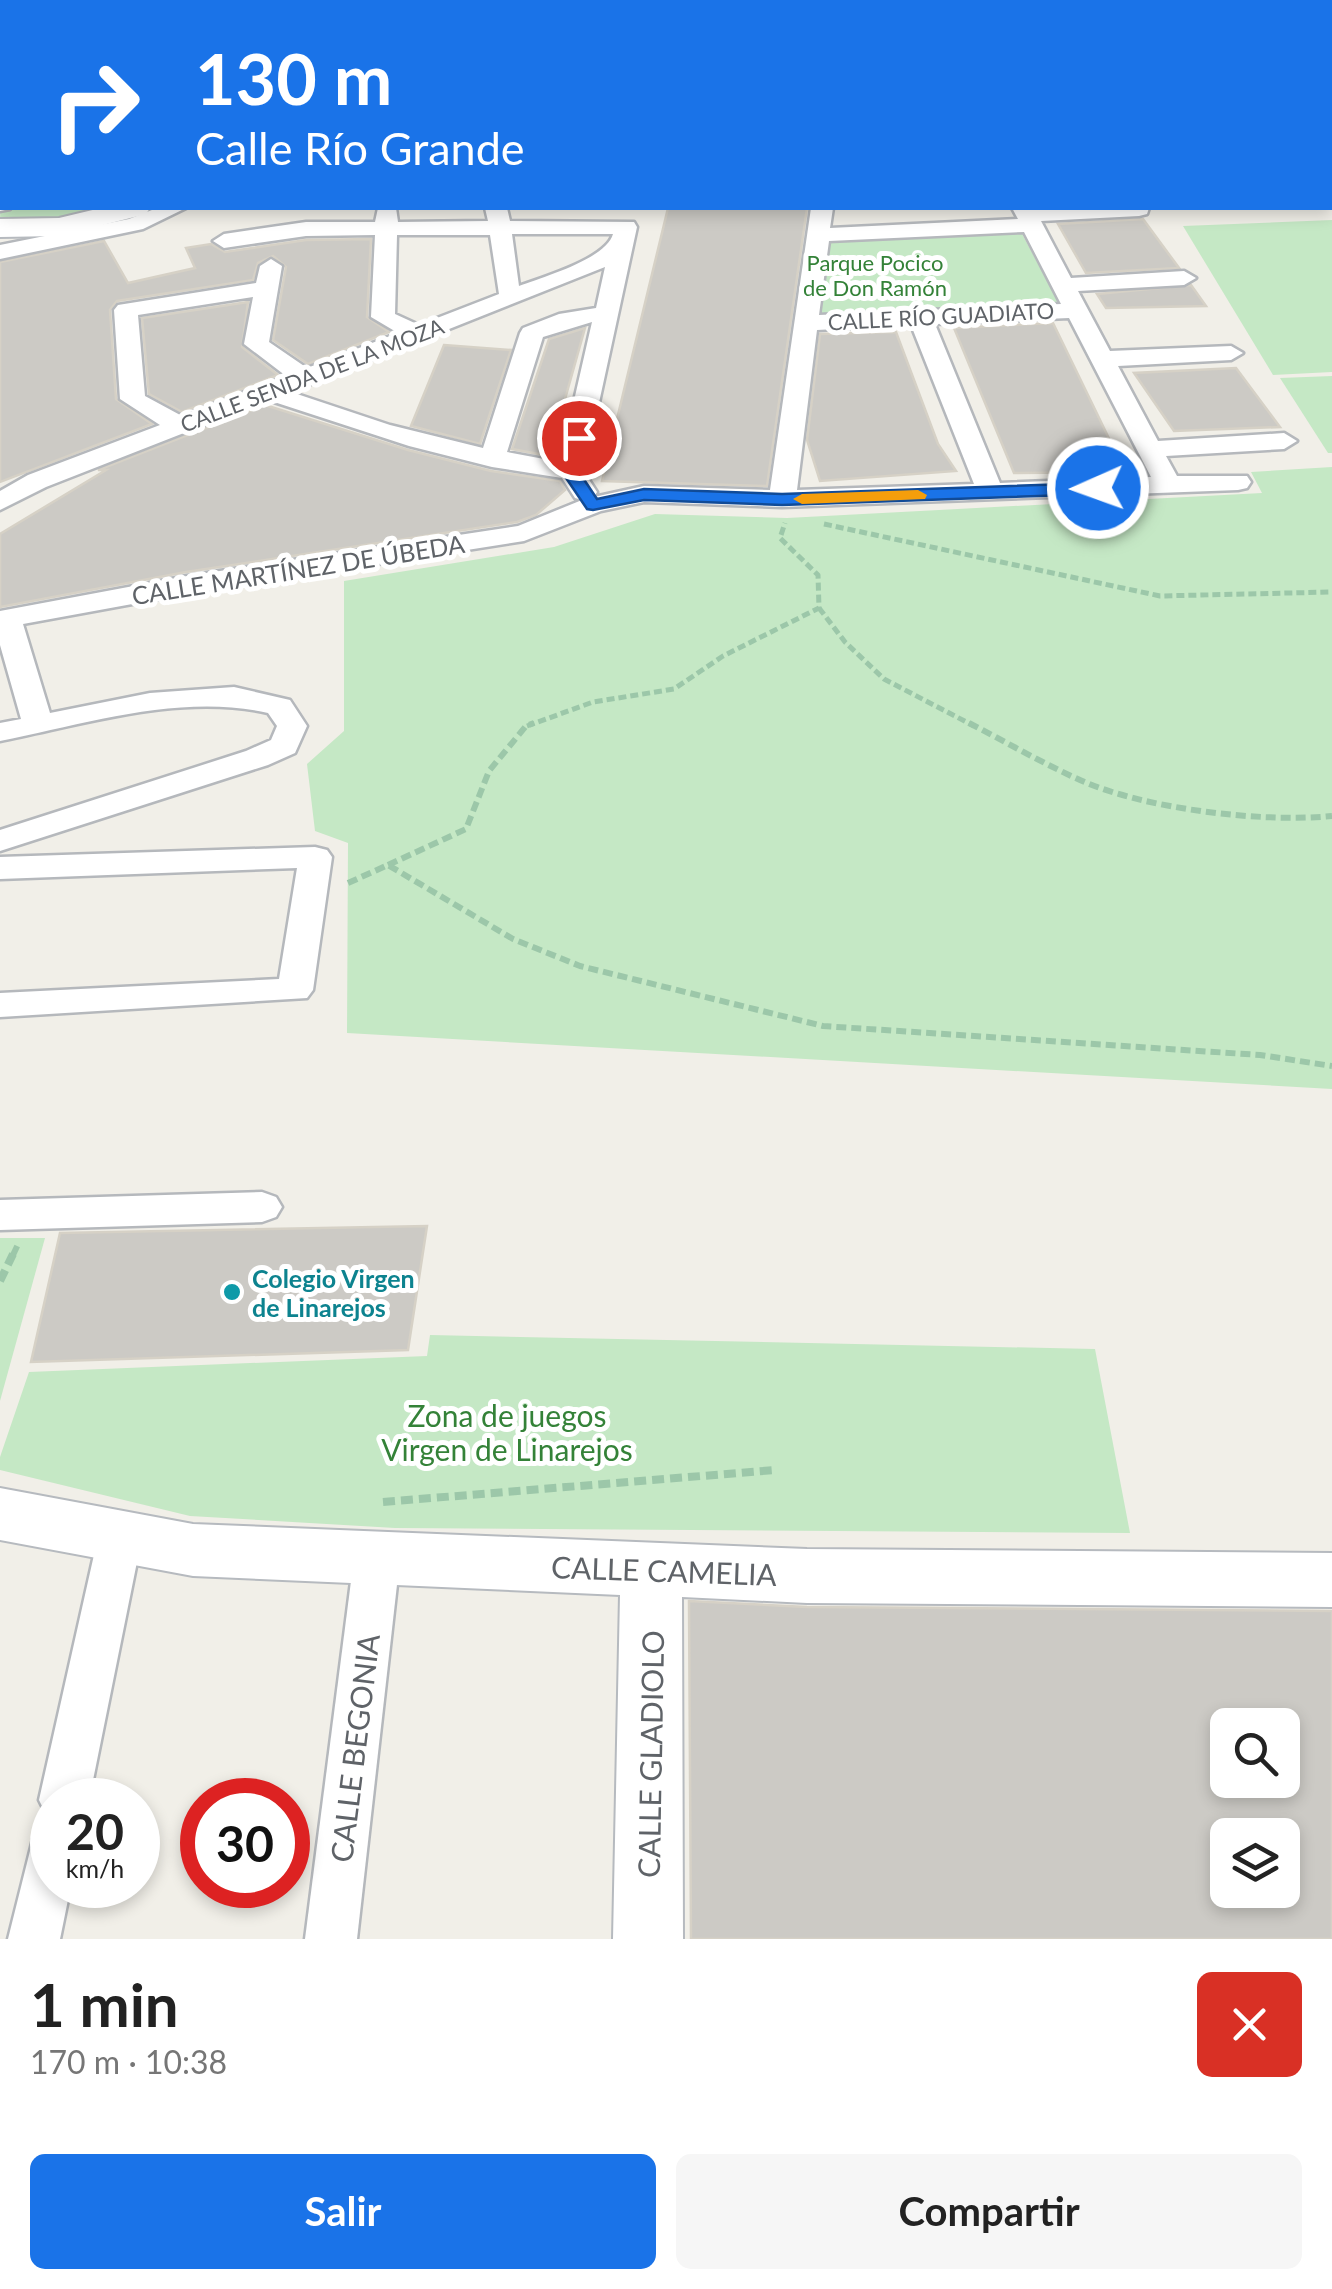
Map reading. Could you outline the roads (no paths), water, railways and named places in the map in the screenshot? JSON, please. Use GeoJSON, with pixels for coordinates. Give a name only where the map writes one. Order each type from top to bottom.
{"type":"FeatureCollection","features":[{"type":"Feature","properties":{"kind":"street"},"geometry":{"type":"LineString","coordinates":[[0,228],[59,227],[126,210]]}},
{"type":"Feature","properties":{"kind":"street"},"geometry":{"type":"LineString","coordinates":[[0,252],[135,224],[170,210]]}},
{"type":"Feature","properties":{"kind":"street"},"geometry":{"type":"LineString","coordinates":[[784,509],[822,210]]}},
{"type":"Feature","properties":{"kind":"street"},"geometry":{"type":"LineString","coordinates":[[818,235],[1123,210]]}},
{"type":"Feature","properties":{"kind":"street"},"geometry":{"type":"LineString","coordinates":[[391,215],[383,316],[419,334]]}},
{"type":"Feature","properties":{"kind":"street"},"geometry":{"type":"LineString","coordinates":[[224,241],[391,215],[499,217],[626,226],[571,472],[593,505]]}},
{"type":"Feature","properties":{"kind":"street"},"geometry":{"type":"LineString","coordinates":[[1027,216],[1169,486]]}},
{"type":"Feature","properties":{"kind":"street"},"geometry":{"type":"LineString","coordinates":[[499,217],[504,282],[512,298]]}},
{"type":"Feature","properties":{"kind":"street","name":"CALLE SENDA DE LA MOZA"},"geometry":{"type":"LineString","coordinates":[[0,502],[37,481],[566,277],[598,262],[626,226]]}},
{"type":"Feature","properties":{"kind":"street"},"geometry":{"type":"LineString","coordinates":[[278,235],[256,344],[305,378]]}},
{"type":"Feature","properties":{"kind":"street"},"geometry":{"type":"LineString","coordinates":[[566,277],[594,277],[614,284]]}},
{"type":"Feature","properties":{"kind":"street"},"geometry":{"type":"LineString","coordinates":[[1064,284],[1184,278]]}},
{"type":"Feature","properties":{"kind":"street"},"geometry":{"type":"LineString","coordinates":[[181,426],[134,399],[126,310],[267,288]]}},
{"type":"Feature","properties":{"kind":"street","name":"CALLE RÍO GUADIATO"},"geometry":{"type":"LineString","coordinates":[[805,323],[1077,310]]}},
{"type":"Feature","properties":{"kind":"street"},"geometry":{"type":"LineString","coordinates":[[492,459],[532,334],[567,319],[608,313]]}},
{"type":"Feature","properties":{"kind":"street"},"geometry":{"type":"LineString","coordinates":[[920,317],[991,493]]}},
{"type":"Feature","properties":{"kind":"street"},"geometry":{"type":"LineString","coordinates":[[1103,359],[1231,353]]}},
{"type":"Feature","properties":{"kind":"street"},"geometry":{"type":"LineString","coordinates":[[269,392],[349,424],[492,459],[571,472]]}},
{"type":"Feature","properties":{"kind":"street"},"geometry":{"type":"LineString","coordinates":[[1150,449],[1284,441]]}},
{"type":"Feature","properties":{"kind":"street","name":"CALLE MARTÍNEZ DE ÚBEDA"},"geometry":{"type":"LineString","coordinates":[[4,619],[187,585],[524,534],[593,505],[644,494],[784,509],[991,493],[1238,482]]}},
{"type":"Feature","properties":{"kind":"street"},"geometry":{"type":"LineString","coordinates":[[4,619],[38,724]]}},
{"type":"Feature","properties":{"kind":"street"},"geometry":{"type":"LineString","coordinates":[[0,732],[150,702],[234,696],[279,706],[292,726],[284,746],[257,758],[0,841]]}},
{"type":"Feature","properties":{"kind":"street"},"geometry":{"type":"LineString","coordinates":[[0,868],[314,857],[295,990],[0,1005]]}},
{"type":"Feature","properties":{"kind":"street"},"geometry":{"type":"LineString","coordinates":[[11,1226],[262,1207]]}},
{"type":"Feature","properties":{"kind":"street","name":"CALLE CAMELIA"},"geometry":{"type":"LineString","coordinates":[[0,1514],[194,1550],[380,1530],[652,1569],[807,1576],[1332,1580]]}},
{"type":"Feature","properties":{"kind":"street","name":"CALLE BEGONIA"},"geometry":{"type":"LineString","coordinates":[[331,1939],[380,1530]]}},
{"type":"Feature","properties":{"kind":"street"},"geometry":{"type":"LineString","coordinates":[[69,1778],[120,1536]]}},
{"type":"Feature","properties":{"kind":"street","name":"CALLE GLADIOLO"},"geometry":{"type":"LineString","coordinates":[[648,1939],[652,1569]]}},
{"type":"Feature","properties":{"kind":"street"},"geometry":{"type":"LineString","coordinates":[[34,1939],[40,1908]]}},
{"type":"Feature","properties":{"kind":"place","name":"Colegio Virgen de Linarejos"},"geometry":{"type":"Point","coordinates":[232,1292]}},
{"type":"Feature","properties":{"kind":"park label","name":"Parque Pocico de Don Ramón"},"geometry":{"type":"Point","coordinates":[875,274]}},
{"type":"Feature","properties":{"kind":"park label","name":"Zona de juegos Virgen de Linarejos"},"geometry":{"type":"Point","coordinates":[507,1432]}}]}
